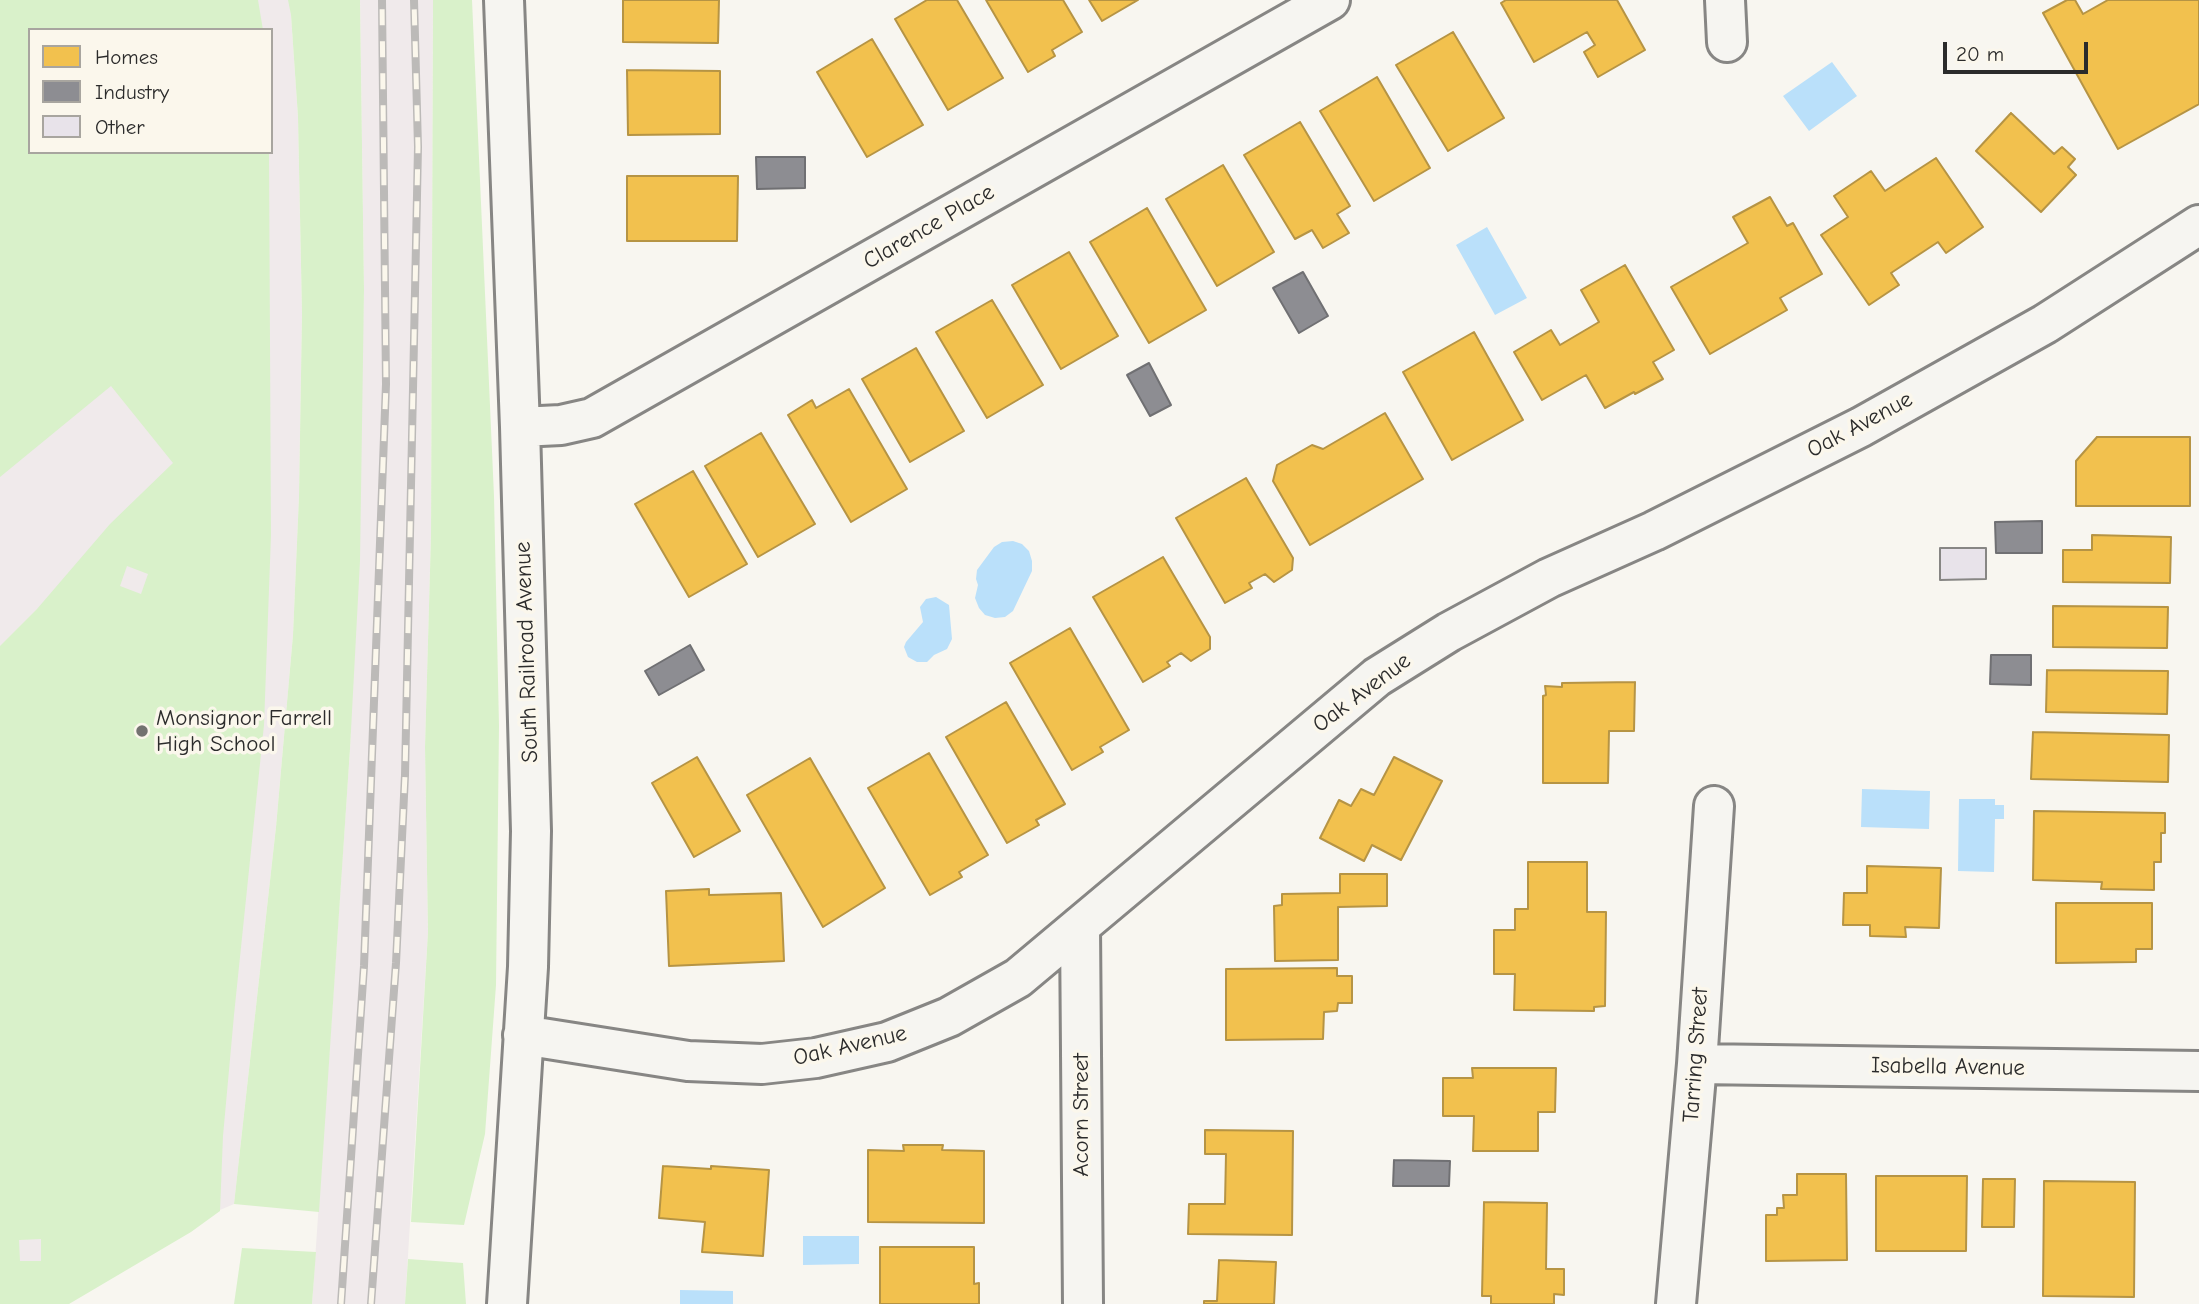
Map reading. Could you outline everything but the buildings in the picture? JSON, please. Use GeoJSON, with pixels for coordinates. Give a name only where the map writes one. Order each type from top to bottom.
{"type":"FeatureCollection","features":[{"type":"Feature","properties":{"kind":"street","name":"South Railroad Avenue"},"geometry":{"type":"LineString","coordinates":[[504,0],[520,427],[531,831],[531,903],[507,1304]]}},
{"type":"Feature","properties":{"kind":"street","name":"Clarence Place"},"geometry":{"type":"LineString","coordinates":[[520,427],[561,425],[592,418],[1329,0]]}},
{"type":"Feature","properties":{"kind":"street"},"geometry":{"type":"LineString","coordinates":[[1725,0],[1727,42]]}},
{"type":"Feature","properties":{"kind":"street","name":"Oak Avenue"},"geometry":{"type":"LineString","coordinates":[[523,1035],[688,1061],[762,1064],[816,1058],[887,1042],[950,1017],[1018,978],[1387,670],[1449,632],[1549,578],[1654,531],[1861,427],[2046,324],[2199,225]]}},
{"type":"Feature","properties":{"kind":"street","name":"Tarring Street"},"geometry":{"type":"LineString","coordinates":[[1676,1304],[1697,1064],[1714,806]]}},
{"type":"Feature","properties":{"kind":"street","name":"Acorn Street"},"geometry":{"type":"LineString","coordinates":[[1080,926],[1083,1304]]}},
{"type":"Feature","properties":{"kind":"street","name":"Isabella Avenue"},"geometry":{"type":"LineString","coordinates":[[1697,1064],[2199,1071]]}},
{"type":"Feature","properties":{"kind":"shaded area","name":"Monsignor Farrell High School"},"geometry":{"type":"Polygon","coordinates":[[[0,0],[290,0],[298,117],[302,314],[299,496],[293,635],[276,827],[234,1204],[0,1304],[0,0]]]}},
{"type":"Feature","properties":{"kind":"shaded area"},"geometry":{"type":"Polygon","coordinates":[[[360,0],[433,0],[431,535],[425,747],[428,932],[405,1304],[312,1304],[350,749],[364,290],[360,0]]]}},
{"type":"Feature","properties":{"kind":"green space","name":"Monsignor Farrell High School"},"geometry":{"type":"Polygon","coordinates":[[[0,0],[258,0],[263,28],[28,28],[28,154],[269,154],[271,535],[264,725],[223,1136],[220,1211],[191,1232],[69,1304],[0,1304],[0,646],[37,609],[110,524],[173,463],[111,386],[0,477],[0,0]],[[127,566],[120,586],[141,594],[148,574],[127,566]],[[41,1239],[19,1240],[20,1261],[41,1261],[41,1239]]]}},
{"type":"Feature","properties":{"kind":"green space"},"geometry":{"type":"Polygon","coordinates":[[[288,0],[360,0],[364,290],[360,561],[319,1212],[234,1204],[276,827],[293,635],[299,496],[302,314],[298,117],[288,0]]]}},
{"type":"Feature","properties":{"kind":"green space"},"geometry":{"type":"Polygon","coordinates":[[[433,0],[472,0],[494,496],[499,726],[496,985],[485,1134],[464,1225],[411,1222],[428,932],[425,747],[431,535],[433,0]]]}},
{"type":"Feature","properties":{"kind":"green space"},"geometry":{"type":"Polygon","coordinates":[[[242,1248],[316,1252],[312,1304],[234,1304],[242,1248]]]}},
{"type":"Feature","properties":{"kind":"green space"},"geometry":{"type":"Polygon","coordinates":[[[408,1259],[463,1263],[466,1304],[405,1304],[408,1259]]]}},
{"type":"Feature","properties":{"kind":"water"},"geometry":{"type":"Polygon","coordinates":[[[1832,62],[1857,96],[1809,131],[1783,96],[1832,62]]]}},
{"type":"Feature","properties":{"kind":"water"},"geometry":{"type":"Polygon","coordinates":[[[1487,227],[1527,298],[1495,315],[1456,245],[1487,227]]]}},
{"type":"Feature","properties":{"kind":"water"},"geometry":{"type":"Polygon","coordinates":[[[1002,542],[1022,544],[1029,551],[1032,571],[1013,611],[1005,617],[985,615],[975,598],[977,570],[994,547],[1002,542]]]}},
{"type":"Feature","properties":{"kind":"water"},"geometry":{"type":"Polygon","coordinates":[[[936,597],[949,605],[952,639],[947,649],[927,662],[917,662],[908,657],[904,647],[923,622],[920,607],[926,599],[936,597]]]}},
{"type":"Feature","properties":{"kind":"water"},"geometry":{"type":"Polygon","coordinates":[[[1862,789],[1930,791],[1929,829],[1861,827],[1862,789]]]}},
{"type":"Feature","properties":{"kind":"water"},"geometry":{"type":"Polygon","coordinates":[[[1959,799],[1995,799],[1995,805],[2004,805],[2004,819],[1995,819],[1994,872],[1958,871],[1959,799]]]}},
{"type":"Feature","properties":{"kind":"water"},"geometry":{"type":"Polygon","coordinates":[[[803,1236],[859,1236],[859,1264],[803,1265],[803,1236]]]}},
{"type":"Feature","properties":{"kind":"water"},"geometry":{"type":"Polygon","coordinates":[[[680,1290],[733,1291],[733,1304],[680,1304],[680,1290]]]}},
{"type":"Feature","properties":{"kind":"railway"},"geometry":{"type":"LineString","coordinates":[[341,1304],[364,966],[386,384],[382,0]]}},
{"type":"Feature","properties":{"kind":"railway"},"geometry":{"type":"LineString","coordinates":[[371,1304],[396,963],[405,775],[418,147],[414,0]]}},
{"type":"Feature","properties":{"kind":"place","name":"Monsignor Farrell High School"},"geometry":{"type":"Point","coordinates":[142,731]}}]}
